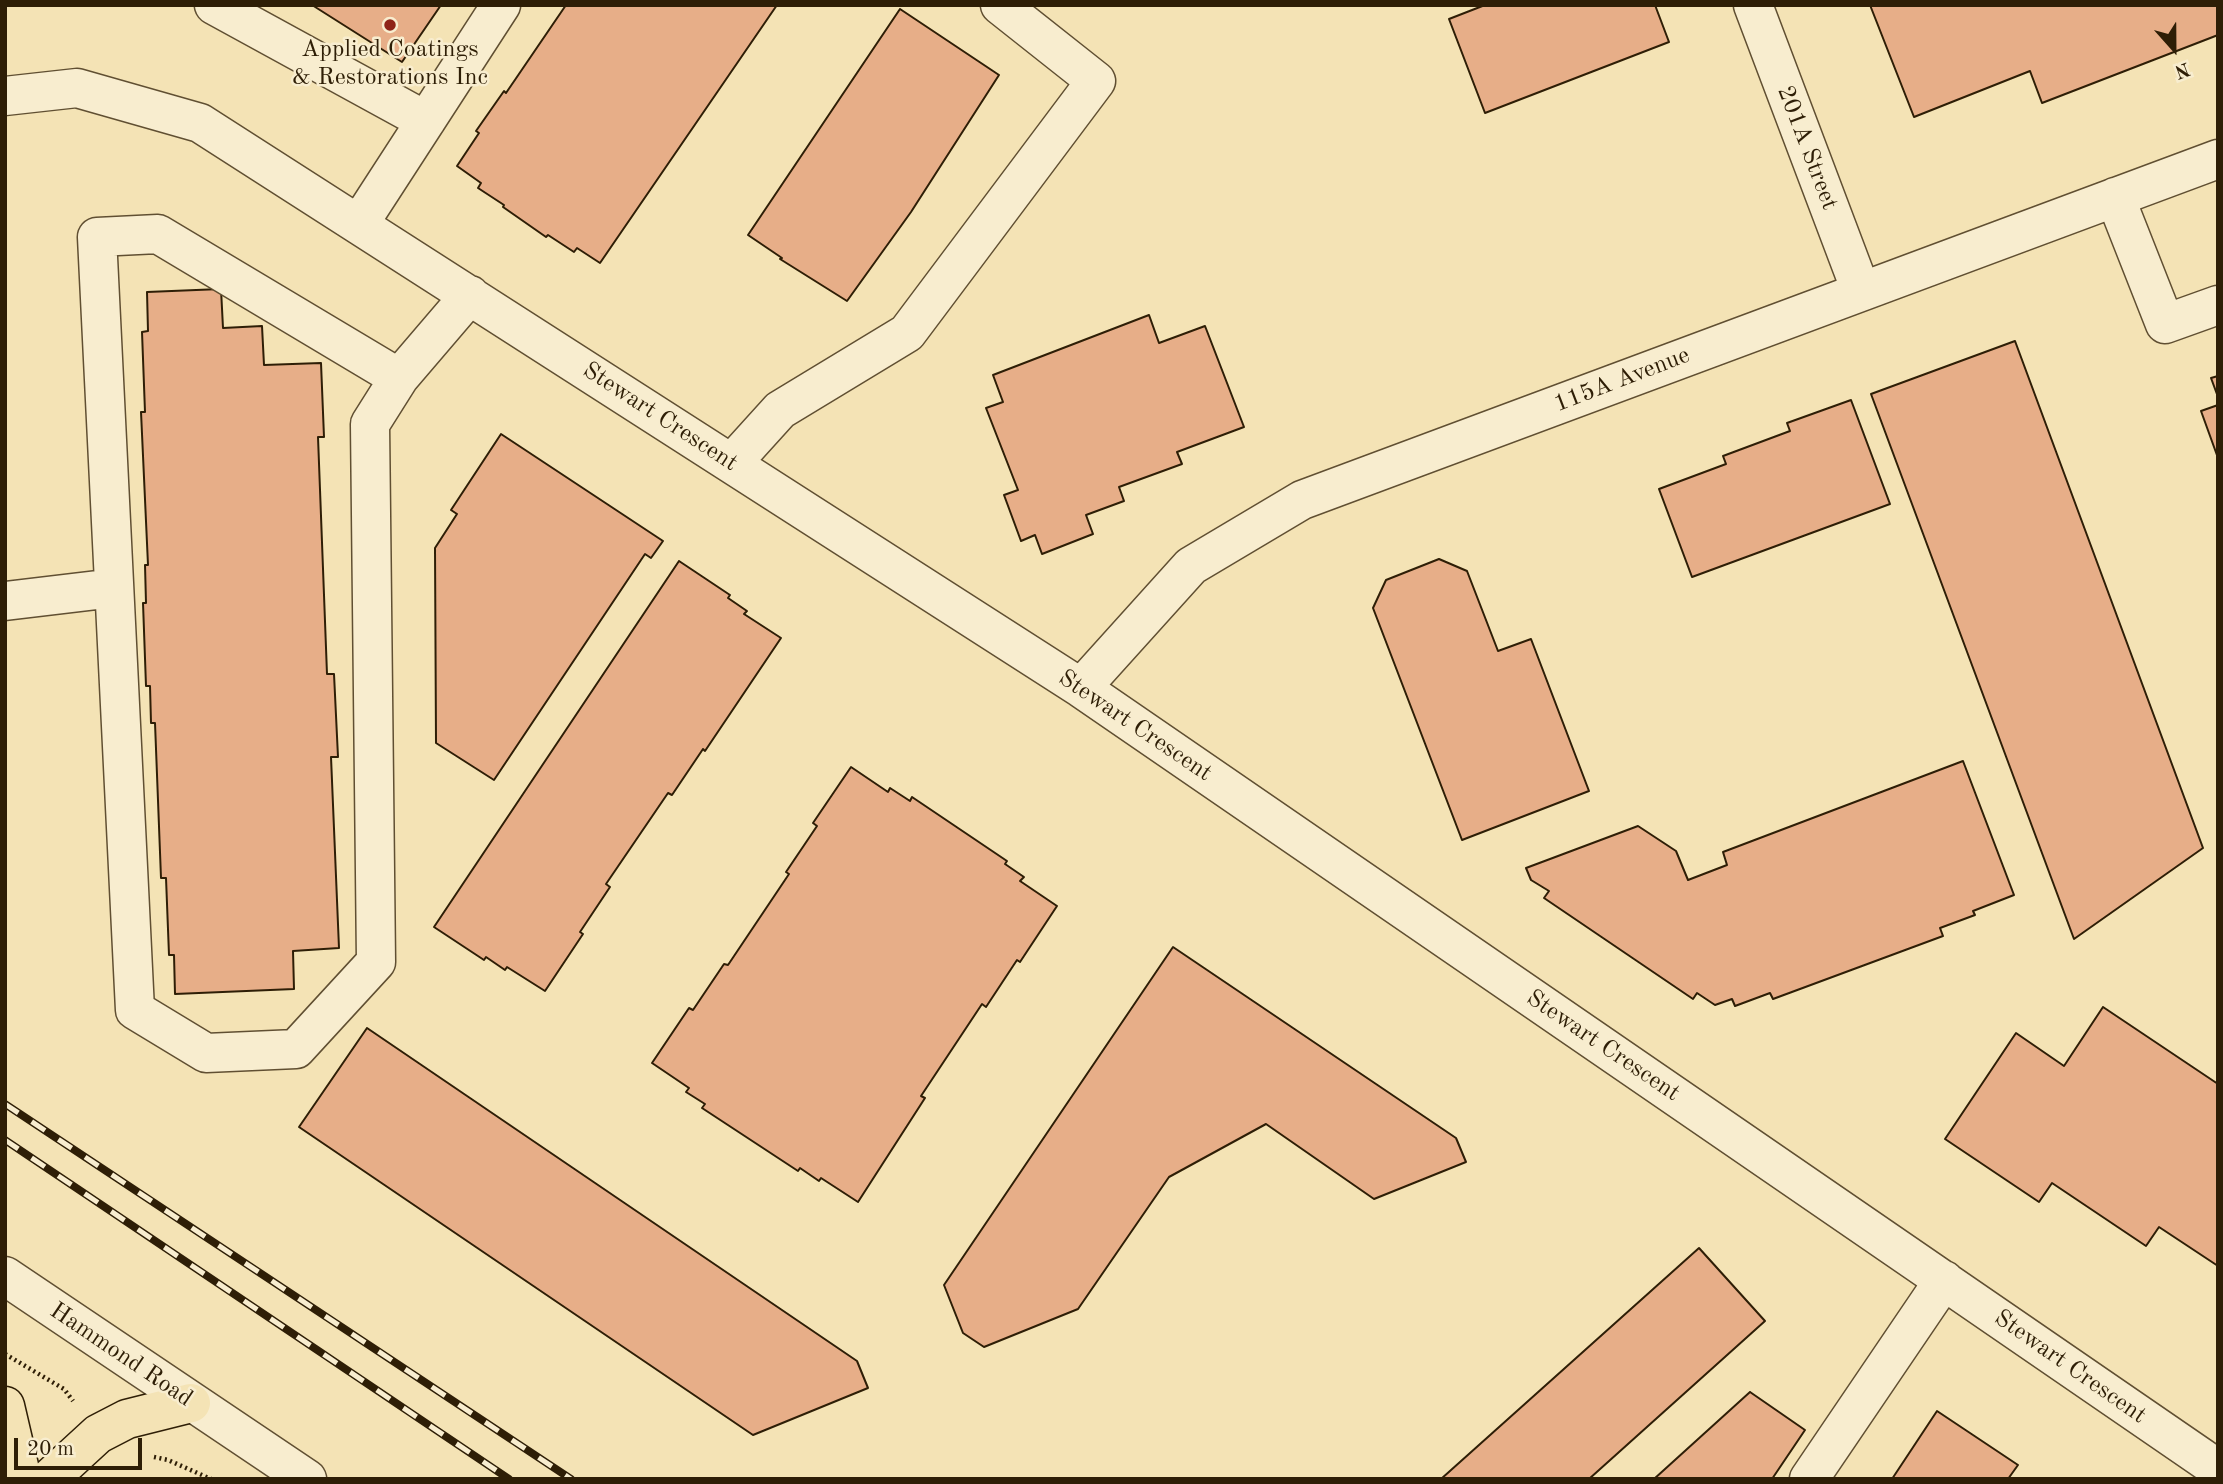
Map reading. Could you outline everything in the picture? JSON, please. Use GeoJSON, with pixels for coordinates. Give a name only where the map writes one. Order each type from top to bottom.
{"type":"FeatureCollection","features":[{"type":"Feature","properties":{"kind":"main road"},"geometry":{"type":"LineString","coordinates":[[49,1479],[98,1434],[127,1419],[191,1403]]}},
{"type":"Feature","properties":{"kind":"main road"},"geometry":{"type":"LineString","coordinates":[[5,1406],[22,1479]]}},
{"type":"Feature","properties":{"kind":"street"},"geometry":{"type":"LineString","coordinates":[[214,5],[426,121]]}},
{"type":"Feature","properties":{"kind":"street"},"geometry":{"type":"LineString","coordinates":[[359,224],[501,5]]}},
{"type":"Feature","properties":{"kind":"street"},"geometry":{"type":"LineString","coordinates":[[732,463],[780,410],[907,333],[1096,81],[1000,5]]}},
{"type":"Feature","properties":{"kind":"street","name":"201A Street"},"geometry":{"type":"LineString","coordinates":[[1753,5],[1861,291]]}},
{"type":"Feature","properties":{"kind":"street","name":"Stewart Crescent"},"geometry":{"type":"LineString","coordinates":[[5,96],[77,88],[200,123],[1081,688],[2218,1469]]}},
{"type":"Feature","properties":{"kind":"street","name":"115A Avenue"},"geometry":{"type":"LineString","coordinates":[[1081,688],[1191,566],[1302,500],[2218,159]]}},
{"type":"Feature","properties":{"kind":"street"},"geometry":{"type":"LineString","coordinates":[[2115,197],[2165,324],[2218,305]]}},
{"type":"Feature","properties":{"kind":"street"},"geometry":{"type":"LineString","coordinates":[[399,378],[158,234],[97,237],[135,1010],[205,1053],[296,1049],[376,961],[370,425],[399,378],[470,295]]}},
{"type":"Feature","properties":{"kind":"street"},"geometry":{"type":"LineString","coordinates":[[5,601],[114,589]]}},
{"type":"Feature","properties":{"kind":"street","name":"Hammond Road"},"geometry":{"type":"LineString","coordinates":[[5,1276],[307,1479]]}},
{"type":"Feature","properties":{"kind":"street"},"geometry":{"type":"LineString","coordinates":[[1809,1479],[1944,1280]]}},
{"type":"Feature","properties":{"kind":"path"},"geometry":{"type":"LineString","coordinates":[[5,1354],[64,1390]]}},
{"type":"Feature","properties":{"kind":"path"},"geometry":{"type":"LineString","coordinates":[[143,1455],[168,1460],[211,1479]]}},
{"type":"Feature","properties":{"kind":"building"},"geometry":{"type":"Polygon","coordinates":[[[312,5],[441,5],[402,62],[312,5]]]}},
{"type":"Feature","properties":{"kind":"building"},"geometry":{"type":"Polygon","coordinates":[[[566,5],[777,5],[600,263],[577,248],[574,252],[548,235],[546,237],[478,188],[481,183],[457,166],[479,133],[476,131],[504,91],[506,93],[566,5]]]}},
{"type":"Feature","properties":{"kind":"building"},"geometry":{"type":"Polygon","coordinates":[[[1485,5],[1655,5],[1669,42],[1485,113],[1449,19],[1485,5]]]}},
{"type":"Feature","properties":{"kind":"building"},"geometry":{"type":"Polygon","coordinates":[[[1870,5],[2218,5],[2218,35],[2042,103],[2030,71],[1914,117],[1870,5]]]}},
{"type":"Feature","properties":{"kind":"building"},"geometry":{"type":"Polygon","coordinates":[[[900,9],[999,75],[911,212],[847,301],[780,259],[782,258],[748,235],[900,9]]]}},
{"type":"Feature","properties":{"kind":"building"},"geometry":{"type":"Polygon","coordinates":[[[221,289],[223,328],[262,326],[264,365],[321,363],[324,437],[318,437],[327,674],[334,674],[338,757],[331,757],[339,948],[293,951],[294,989],[175,994],[174,955],[169,955],[166,878],[161,878],[155,723],[151,723],[150,686],[146,686],[143,603],[146,603],[145,565],[148,565],[141,412],[145,412],[142,332],[148,331],[147,292],[221,289]]]}},
{"type":"Feature","properties":{"kind":"building"},"geometry":{"type":"Polygon","coordinates":[[[1149,315],[1159,343],[1205,326],[1244,427],[1177,452],[1182,464],[1119,487],[1124,501],[1086,515],[1093,534],[1042,554],[1035,535],[1021,541],[1004,495],[1018,490],[986,408],[1003,402],[993,375],[1149,315]]]}},
{"type":"Feature","properties":{"kind":"building"},"geometry":{"type":"Polygon","coordinates":[[[2015,341],[2203,848],[2074,939],[1871,394],[2015,341]]]}},
{"type":"Feature","properties":{"kind":"building"},"geometry":{"type":"Polygon","coordinates":[[[2218,376],[2218,397],[2211,378],[2218,376]]]}},
{"type":"Feature","properties":{"kind":"building"},"geometry":{"type":"Polygon","coordinates":[[[1851,400],[1890,504],[1692,577],[1659,489],[1726,464],[1723,456],[1790,431],[1787,423],[1851,400]]]}},
{"type":"Feature","properties":{"kind":"building"},"geometry":{"type":"Polygon","coordinates":[[[2218,405],[2218,458],[2201,411],[2218,405]]]}},
{"type":"Feature","properties":{"kind":"building"},"geometry":{"type":"Polygon","coordinates":[[[501,434],[663,541],[651,558],[645,554],[494,780],[436,743],[435,548],[457,514],[451,510],[501,434]]]}},
{"type":"Feature","properties":{"kind":"building"},"geometry":{"type":"Polygon","coordinates":[[[1439,559],[1467,571],[1498,651],[1531,639],[1589,791],[1462,840],[1373,608],[1386,580],[1439,559]]]}},
{"type":"Feature","properties":{"kind":"building"},"geometry":{"type":"Polygon","coordinates":[[[679,561],[730,595],[728,598],[747,611],[744,614],[781,638],[705,751],[703,749],[672,795],[668,793],[606,884],[610,887],[545,991],[507,967],[505,970],[486,957],[484,960],[434,927],[679,561]]]}},
{"type":"Feature","properties":{"kind":"building"},"geometry":{"type":"Polygon","coordinates":[[[1963,761],[2014,895],[1973,911],[1975,915],[1940,928],[1943,936],[1773,999],[1770,993],[1735,1006],[1732,999],[1715,1005],[1697,993],[1693,999],[1544,898],[1549,891],[1531,880],[1526,868],[1638,826],[1676,851],[1688,880],[1727,865],[1723,852],[1963,761]]]}},
{"type":"Feature","properties":{"kind":"building"},"geometry":{"type":"Polygon","coordinates":[[[851,767],[888,792],[890,788],[910,801],[912,797],[1007,861],[1005,864],[1024,877],[1020,881],[1057,906],[986,1007],[982,1004],[921,1096],[925,1098],[858,1202],[821,1178],[819,1181],[800,1168],[798,1171],[702,1108],[705,1104],[686,1092],[689,1088],[652,1063],[689,1008],[693,1010],[724,964],[728,965],[789,874],[786,872],[817,826],[813,823],[851,767]]]}},
{"type":"Feature","properties":{"kind":"building"},"geometry":{"type":"Polygon","coordinates":[[[1173,947],[1456,1138],[1466,1162],[1374,1199],[1266,1124],[1169,1177],[1078,1309],[984,1347],[963,1333],[944,1285],[1173,947]]]}},
{"type":"Feature","properties":{"kind":"building"},"geometry":{"type":"Polygon","coordinates":[[[2103,1007],[2218,1084],[2218,1266],[2159,1227],[2146,1246],[2052,1183],[2039,1202],[1945,1139],[2016,1033],[2064,1066],[2103,1007]]]}},
{"type":"Feature","properties":{"kind":"building"},"geometry":{"type":"Polygon","coordinates":[[[367,1028],[857,1361],[868,1388],[753,1435],[299,1127],[367,1028]]]}},
{"type":"Feature","properties":{"kind":"building"},"geometry":{"type":"Polygon","coordinates":[[[1699,1248],[1765,1321],[1589,1479],[1441,1479],[1699,1248]]]}},
{"type":"Feature","properties":{"kind":"building"},"geometry":{"type":"Polygon","coordinates":[[[1750,1392],[1805,1430],[1772,1479],[1654,1479],[1750,1392]]]}},
{"type":"Feature","properties":{"kind":"building"},"geometry":{"type":"Polygon","coordinates":[[[1937,1411],[2018,1465],[2008,1479],[1892,1479],[1937,1411]]]}},
{"type":"Feature","properties":{"kind":"railway"},"geometry":{"type":"LineString","coordinates":[[5,1104],[571,1479]]}},
{"type":"Feature","properties":{"kind":"railway"},"geometry":{"type":"LineString","coordinates":[[5,1140],[509,1479]]}},
{"type":"Feature","properties":{"kind":"place","name":"Applied Coatings & Restorations Inc"},"geometry":{"type":"Point","coordinates":[390,25]}}]}
